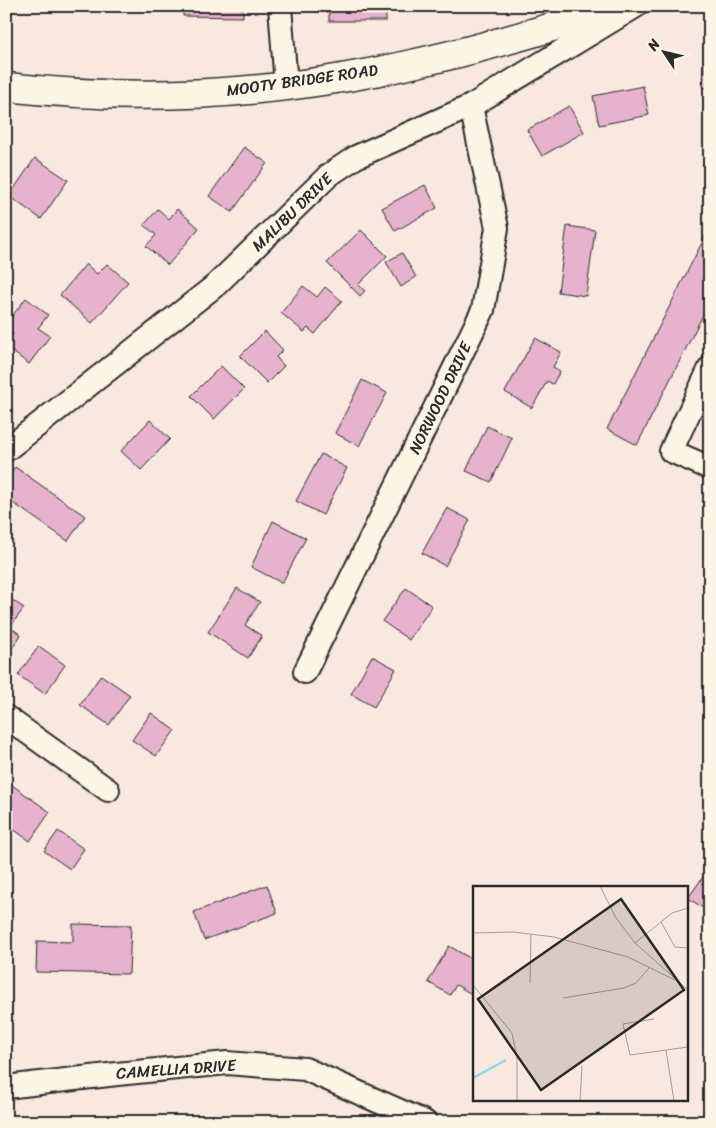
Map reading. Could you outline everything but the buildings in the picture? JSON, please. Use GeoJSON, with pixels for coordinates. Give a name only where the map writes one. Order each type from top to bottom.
{"type":"FeatureCollection","features":[{"type":"Feature","properties":{"kind":"main road","name":"MOOTY BRIDGE ROAD"},"geometry":{"type":"LineString","coordinates":[[6,87],[79,93],[131,94],[183,93],[286,86],[331,80],[456,53],[560,26],[619,6]]}},
{"type":"Feature","properties":{"kind":"street"},"geometry":{"type":"LineString","coordinates":[[280,6],[286,86]]}},
{"type":"Feature","properties":{"kind":"street","name":"MALIBU DRIVE"},"geometry":{"type":"LineString","coordinates":[[6,450],[216,286],[329,175],[356,158],[471,106],[636,6]]}},
{"type":"Feature","properties":{"kind":"street","name":"NORWOOD DRIVE"},"geometry":{"type":"LineString","coordinates":[[304,672],[483,310],[496,228],[471,106]]}},
{"type":"Feature","properties":{"kind":"street"},"geometry":{"type":"LineString","coordinates":[[710,368],[671,451],[710,468]]}},
{"type":"Feature","properties":{"kind":"street"},"geometry":{"type":"LineString","coordinates":[[6,717],[108,790]]}},
{"type":"Feature","properties":{"kind":"street","name":"CAMELLIA DRIVE"},"geometry":{"type":"LineString","coordinates":[[6,1087],[227,1063],[305,1069],[425,1122]]}}]}
